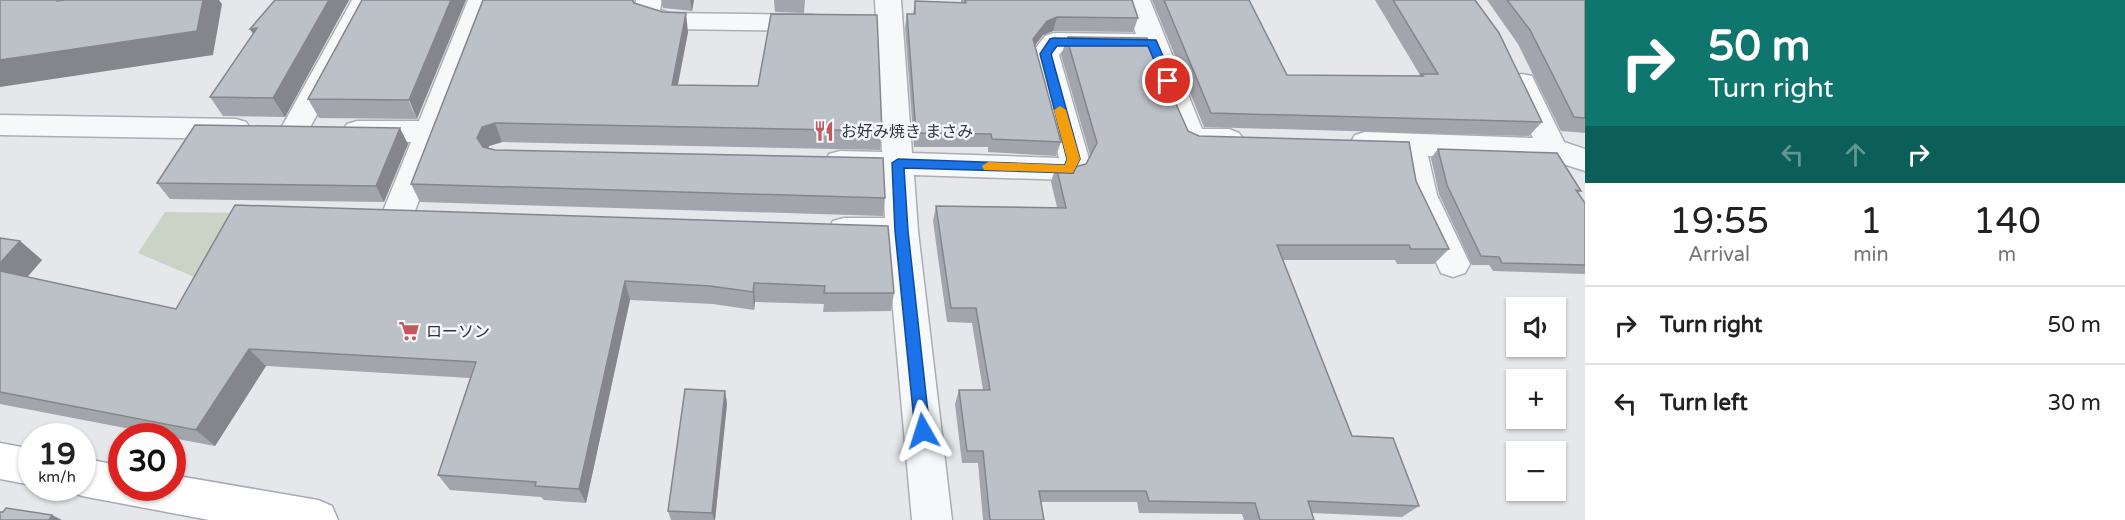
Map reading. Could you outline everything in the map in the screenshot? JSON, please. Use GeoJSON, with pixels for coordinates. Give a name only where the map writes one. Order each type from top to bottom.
{"type":"FeatureCollection","features":[{"type":"Feature","properties":{"kind":"main road"},"geometry":{"type":"LineString","coordinates":[[0,461],[18,464]]}},
{"type":"Feature","properties":{"kind":"main road"},"geometry":{"type":"LineString","coordinates":[[186,497],[318,520]]}},
{"type":"Feature","properties":{"kind":"street"},"geometry":{"type":"LineString","coordinates":[[276,129],[365,0]]}},
{"type":"Feature","properties":{"kind":"street"},"geometry":{"type":"LineString","coordinates":[[432,217],[385,216],[430,132],[481,0]]}},
{"type":"Feature","properties":{"kind":"street"},"geometry":{"type":"LineString","coordinates":[[649,0],[647,14],[666,21],[871,18],[898,163],[902,231],[932,520]]}},
{"type":"Feature","properties":{"kind":"street"},"geometry":{"type":"LineString","coordinates":[[1137,0],[1152,43],[1192,139],[1250,141]]}},
{"type":"Feature","properties":{"kind":"street"},"geometry":{"type":"LineString","coordinates":[[814,161],[1068,169],[1074,159],[1045,54],[1054,42],[1152,43]]}},
{"type":"Feature","properties":{"kind":"street"},"geometry":{"type":"LineString","coordinates":[[1508,56],[1553,149]]}},
{"type":"Feature","properties":{"kind":"street"},"geometry":{"type":"LineString","coordinates":[[0,125],[430,132]]}},
{"type":"Feature","properties":{"kind":"street"},"geometry":{"type":"LineString","coordinates":[[1342,143],[1553,149],[1585,160]]}},
{"type":"Feature","properties":{"kind":"street"},"geometry":{"type":"LineString","coordinates":[[1411,144],[1421,195],[1454,264]]}},
{"type":"Feature","properties":{"kind":"street"},"geometry":{"type":"LineString","coordinates":[[819,229],[902,231]]}},
{"type":"Feature","properties":{"kind":"shaded area"},"geometry":{"type":"Polygon","coordinates":[[[165,212],[250,213],[213,285],[138,253],[165,212]]]}},
{"type":"Feature","properties":{"kind":"building"},"geometry":{"type":"Polygon","coordinates":[[[0,0],[203,0],[197,31],[0,60],[0,0]]]}},
{"type":"Feature","properties":{"kind":"building"},"geometry":{"type":"Polygon","coordinates":[[[275,0],[329,0],[273,98],[210,97],[257,28],[250,29],[275,0]]]}},
{"type":"Feature","properties":{"kind":"building"},"geometry":{"type":"Polygon","coordinates":[[[362,0],[451,0],[409,100],[308,99],[362,0]]]}},
{"type":"Feature","properties":{"kind":"building"},"geometry":{"type":"Polygon","coordinates":[[[483,0],[632,0],[634,3],[663,12],[686,13],[672,85],[758,86],[771,14],[877,15],[882,131],[495,123],[482,127],[477,138],[483,147],[495,150],[883,158],[885,198],[411,184],[483,0]]]}},
{"type":"Feature","properties":{"kind":"building"},"geometry":{"type":"Polygon","coordinates":[[[965,0],[1132,0],[1138,18],[1057,17],[1047,21],[1033,39],[1061,142],[992,139],[991,134],[916,133],[907,14],[915,14],[915,1],[966,3],[965,0]]]}},
{"type":"Feature","properties":{"kind":"building"},"geometry":{"type":"Polygon","coordinates":[[[1164,0],[1249,0],[1287,75],[1423,76],[1421,74],[1438,74],[1393,0],[1475,0],[1499,33],[1542,122],[1211,113],[1164,0]]]}},
{"type":"Feature","properties":{"kind":"building"},"geometry":{"type":"Polygon","coordinates":[[[1507,0],[1585,0],[1585,118],[1574,117],[1530,30],[1507,0]]]}},
{"type":"Feature","properties":{"kind":"building"},"geometry":{"type":"Polygon","coordinates":[[[1068,37],[1147,38],[1188,131],[1199,136],[1409,142],[1416,181],[1449,249],[1411,249],[1409,245],[1277,245],[1352,436],[1393,438],[1419,506],[1308,501],[1314,520],[1260,520],[1255,503],[1149,501],[1146,491],[1039,491],[1044,520],[990,520],[983,451],[967,451],[959,390],[990,390],[976,308],[951,308],[936,206],[1066,208],[1056,166],[1074,167],[1086,164],[1097,143],[1068,37]]]}},
{"type":"Feature","properties":{"kind":"building"},"geometry":{"type":"Polygon","coordinates":[[[195,125],[400,128],[376,186],[157,183],[195,125]]]}},
{"type":"Feature","properties":{"kind":"building"},"geometry":{"type":"Polygon","coordinates":[[[1438,149],[1557,153],[1581,191],[1576,190],[1585,203],[1585,265],[1502,263],[1499,257],[1481,256],[1447,185],[1438,149]]]}},
{"type":"Feature","properties":{"kind":"building"},"geometry":{"type":"Polygon","coordinates":[[[235,205],[888,226],[894,293],[824,293],[825,286],[754,283],[753,292],[710,286],[625,281],[579,489],[535,486],[536,482],[438,475],[476,362],[249,349],[196,430],[186,428],[186,423],[160,423],[0,392],[0,271],[176,309],[235,205]]]}},
{"type":"Feature","properties":{"kind":"building"},"geometry":{"type":"Polygon","coordinates":[[[0,238],[20,241],[0,263],[0,238]]]}},
{"type":"Feature","properties":{"kind":"building"},"geometry":{"type":"Polygon","coordinates":[[[685,389],[725,391],[712,513],[668,511],[685,389]]]}},
{"type":"Feature","properties":{"kind":"building"},"geometry":{"type":"Polygon","coordinates":[[[6,508],[52,515],[49,520],[0,520],[0,512],[6,508]]]}},
{"type":"Feature","properties":{"kind":"slow traffic"},"geometry":{"type":"LineString","coordinates":[[988,166],[1068,169],[1074,159],[1060,110]]}},
{"type":"Feature","properties":{"kind":"place","name":"お好み焼き まさみ"},"geometry":{"type":"Point","coordinates":[824,131]}},
{"type":"Feature","properties":{"kind":"place","name":"ローソン"},"geometry":{"type":"Point","coordinates":[409,331]}},
{"type":"Feature","properties":{"kind":"route"},"geometry":{"type":"LineString","coordinates":[[923,431],[902,231],[898,163],[1068,169],[1074,159],[1045,54],[1054,42],[1152,43],[1168,81]]}}]}
